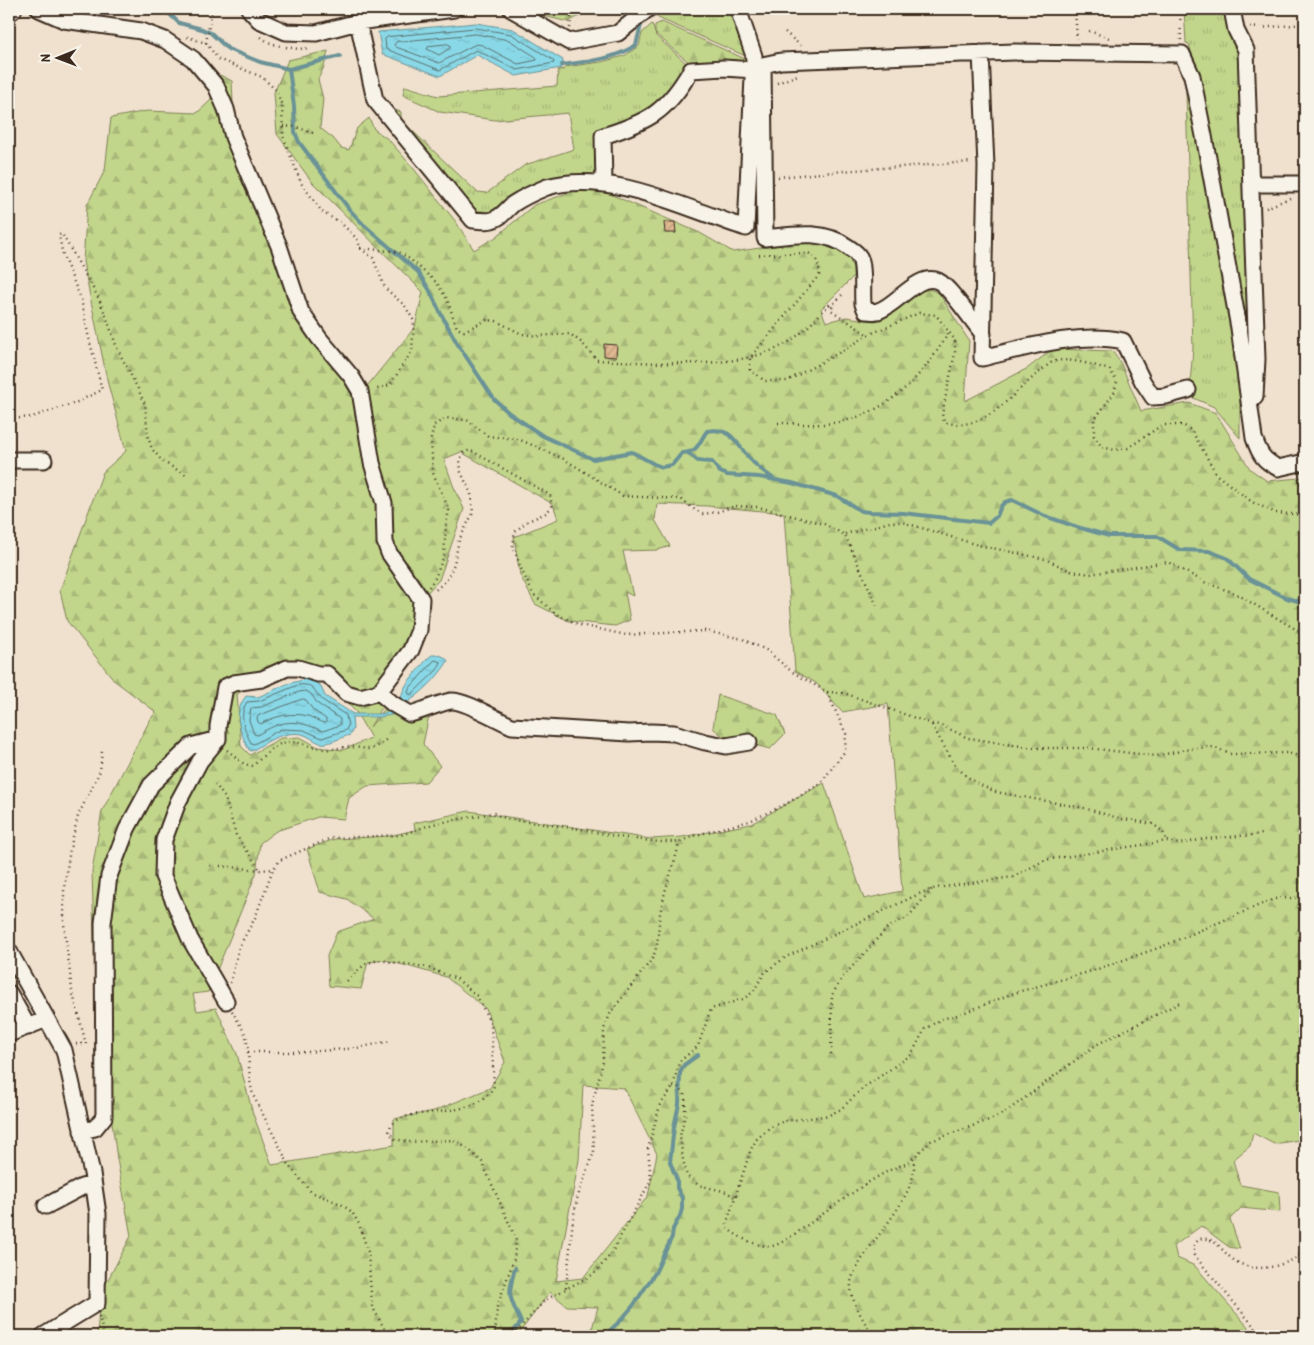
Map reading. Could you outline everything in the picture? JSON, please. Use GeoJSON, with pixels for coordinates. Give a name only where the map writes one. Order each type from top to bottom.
{"type":"FeatureCollection","features":[{"type":"Feature","properties":{"kind":"main road"},"geometry":{"type":"LineString","coordinates":[[9,12],[12,9]]}},
{"type":"Feature","properties":{"kind":"street"},"geometry":{"type":"LineString","coordinates":[[39,9],[64,20],[141,31],[165,40],[193,59],[216,86],[226,109],[233,137],[280,246],[301,312],[319,338],[351,376],[360,391],[372,463],[384,503],[385,542],[389,553],[421,598],[419,630],[411,650],[380,692],[360,697],[346,693],[327,674],[318,674],[298,668],[287,668],[262,679],[234,683],[225,688],[218,726],[218,739],[200,761],[178,802],[164,840],[163,876],[190,939],[226,1001]]}},
{"type":"Feature","properties":{"kind":"street"},"geometry":{"type":"LineString","coordinates":[[249,9],[259,20],[286,32],[316,33],[358,22],[454,9]]}},
{"type":"Feature","properties":{"kind":"street"},"geometry":{"type":"LineString","coordinates":[[511,9],[569,42],[618,32],[648,9]]}},
{"type":"Feature","properties":{"kind":"street"},"geometry":{"type":"LineString","coordinates":[[738,9],[757,68],[764,178],[765,238],[804,234],[825,236],[842,242],[857,252],[861,262],[863,304],[866,311],[878,311],[926,280],[938,281],[948,290],[983,334]]}},
{"type":"Feature","properties":{"kind":"street"},"geometry":{"type":"LineString","coordinates":[[1233,15],[1236,30],[1246,50],[1257,359],[1256,391],[1251,416]]}},
{"type":"Feature","properties":{"kind":"street"},"geometry":{"type":"LineString","coordinates":[[358,22],[375,100],[473,220],[491,221],[499,217],[514,203],[546,188],[574,182],[604,184],[681,204],[746,228],[757,68]]}},
{"type":"Feature","properties":{"kind":"street"},"geometry":{"type":"LineString","coordinates":[[604,184],[603,136],[636,125],[658,112],[678,93],[691,70],[757,68],[781,61],[981,53],[1182,54],[1192,76],[1204,136],[1239,328],[1254,438],[1259,454],[1268,463],[1278,468],[1305,462]]}},
{"type":"Feature","properties":{"kind":"street"},"geometry":{"type":"LineString","coordinates":[[981,53],[986,162],[982,358],[1048,342],[1109,338],[1123,341],[1143,382],[1153,396],[1166,396],[1188,390]]}},
{"type":"Feature","properties":{"kind":"street"},"geometry":{"type":"LineString","coordinates":[[1251,184],[1305,184]]}},
{"type":"Feature","properties":{"kind":"street"},"geometry":{"type":"LineString","coordinates":[[9,460],[44,460]]}},
{"type":"Feature","properties":{"kind":"street"},"geometry":{"type":"LineString","coordinates":[[380,692],[393,704],[410,714],[451,701],[467,704],[512,726],[629,733],[674,733],[726,746],[749,742]]}},
{"type":"Feature","properties":{"kind":"street"},"geometry":{"type":"LineString","coordinates":[[82,1131],[95,1128],[104,1117],[103,923],[108,876],[127,829],[151,785],[191,746],[218,739]]}},
{"type":"Feature","properties":{"kind":"street"},"geometry":{"type":"LineString","coordinates":[[9,951],[64,1050],[94,1184],[98,1214],[97,1303],[43,1336]]}},
{"type":"Feature","properties":{"kind":"street"},"geometry":{"type":"LineString","coordinates":[[9,993],[28,1027]]}},
{"type":"Feature","properties":{"kind":"street"},"geometry":{"type":"LineString","coordinates":[[9,1034],[47,1019]]}},
{"type":"Feature","properties":{"kind":"street"},"geometry":{"type":"LineString","coordinates":[[46,1206],[82,1187],[94,1184]]}},
{"type":"Feature","properties":{"kind":"path"},"geometry":{"type":"LineString","coordinates":[[206,43],[212,9]]}},
{"type":"Feature","properties":{"kind":"path"},"geometry":{"type":"LineString","coordinates":[[569,42],[572,9]]}},
{"type":"Feature","properties":{"kind":"path"},"geometry":{"type":"LineString","coordinates":[[1075,9],[1078,53]]}},
{"type":"Feature","properties":{"kind":"path"},"geometry":{"type":"LineString","coordinates":[[1180,9],[1182,54]]}},
{"type":"Feature","properties":{"kind":"path"},"geometry":{"type":"LineString","coordinates":[[1233,15],[1248,27],[1258,28],[1305,24]]}},
{"type":"Feature","properties":{"kind":"path"},"geometry":{"type":"LineString","coordinates":[[181,36],[206,43],[218,59],[262,77],[277,91],[282,106],[283,136],[301,183],[323,213],[340,222],[358,240],[360,248],[372,258],[385,288],[406,306],[414,321],[412,351],[390,385],[380,389],[360,391]]}},
{"type":"Feature","properties":{"kind":"path"},"geometry":{"type":"LineString","coordinates":[[283,126],[313,133]]}},
{"type":"Feature","properties":{"kind":"path"},"geometry":{"type":"LineString","coordinates":[[764,178],[986,162]]}},
{"type":"Feature","properties":{"kind":"path"},"geometry":{"type":"LineString","coordinates":[[1266,208],[1293,197]]}},
{"type":"Feature","properties":{"kind":"path"},"geometry":{"type":"LineString","coordinates":[[9,419],[32,417],[75,403],[102,390],[81,299],[63,256],[59,235],[62,234],[98,297],[117,348],[138,389],[144,404],[148,437],[152,449],[162,462],[186,475]]}},
{"type":"Feature","properties":{"kind":"path"},"geometry":{"type":"LineString","coordinates":[[360,248],[399,252],[411,260],[437,283],[447,299],[457,328],[464,331],[488,320],[496,321],[522,334],[537,336],[570,334],[582,343],[597,360],[712,363],[763,355],[797,337],[830,304],[834,303],[842,295]]}},
{"type":"Feature","properties":{"kind":"path"},"geometry":{"type":"LineString","coordinates":[[758,254],[808,253],[818,260],[820,274],[750,358],[750,370],[765,381],[787,381],[868,335],[919,313],[936,315],[955,340],[955,353],[942,414],[944,422],[954,424],[973,423],[992,413],[1054,361],[1081,361],[1110,370],[1118,382],[1114,393],[1094,420],[1094,436],[1102,447],[1115,450],[1128,448],[1162,425],[1183,425],[1192,431],[1217,475],[1252,502],[1276,513],[1305,515]]}},
{"type":"Feature","properties":{"kind":"path"},"geometry":{"type":"LineString","coordinates":[[834,303],[831,310],[868,335]]}},
{"type":"Feature","properties":{"kind":"path"},"geometry":{"type":"LineString","coordinates":[[778,423],[824,424],[859,417],[885,404],[907,388],[937,353],[949,331]]}},
{"type":"Feature","properties":{"kind":"path"},"geometry":{"type":"LineString","coordinates":[[421,598],[435,578],[444,556],[446,524],[450,510],[433,473],[431,439],[434,425],[446,418],[467,420],[488,436],[518,439],[564,460],[623,496],[681,499],[704,514],[736,506],[758,507],[824,524],[844,535],[877,606]]}},
{"type":"Feature","properties":{"kind":"path"},"geometry":{"type":"LineString","coordinates":[[421,598],[430,594],[447,580],[454,564],[459,540],[472,514],[471,494],[460,472],[460,460],[463,453],[470,450],[550,495],[552,506],[546,514],[526,522],[515,532],[513,546],[533,594],[556,614],[580,625],[626,635],[705,632],[743,638],[766,650],[791,671],[811,684],[828,692],[844,693],[942,726],[968,738],[1034,748],[1088,748],[1156,756],[1195,748],[1214,747],[1230,754],[1288,753],[1305,758]]}},
{"type":"Feature","properties":{"kind":"path"},"geometry":{"type":"LineString","coordinates":[[844,535],[890,522],[902,522],[978,545],[1045,559],[1071,571],[1090,574],[1140,568],[1168,562],[1206,583],[1235,593],[1297,630],[1305,637]]}},
{"type":"Feature","properties":{"kind":"path"},"geometry":{"type":"LineString","coordinates":[[1297,630],[1305,632]]}},
{"type":"Feature","properties":{"kind":"path"},"geometry":{"type":"LineString","coordinates":[[385,1336],[385,1330],[372,1306],[368,1252],[359,1224],[352,1212],[341,1204],[311,1192],[290,1167],[254,1095],[250,1081],[246,1035],[226,1001],[238,947],[256,918],[273,869],[280,860],[331,838],[401,835],[433,824],[493,814],[507,819],[659,842],[680,842],[692,836],[750,821],[786,804],[820,784],[845,751],[846,734],[828,692]]}},
{"type":"Feature","properties":{"kind":"path"},"geometry":{"type":"LineString","coordinates":[[932,724],[954,764],[978,784],[996,792],[1084,808],[1118,818],[1153,824],[1162,832],[1167,841]]}},
{"type":"Feature","properties":{"kind":"path"},"geometry":{"type":"LineString","coordinates":[[218,739],[244,764],[253,766],[283,743],[300,742],[325,749],[349,747],[367,750],[375,749],[387,739]]}},
{"type":"Feature","properties":{"kind":"path"},"geometry":{"type":"LineString","coordinates":[[62,1045],[86,1044],[72,990],[64,924],[64,890],[70,849],[78,816],[100,771],[102,751]]}},
{"type":"Feature","properties":{"kind":"path"},"geometry":{"type":"LineString","coordinates":[[215,784],[225,798],[236,835],[260,870]]}},
{"type":"Feature","properties":{"kind":"path"},"geometry":{"type":"LineString","coordinates":[[513,1336],[545,1300],[594,1274],[611,1254],[651,1180],[648,1149],[660,1105],[673,1087],[679,1062],[698,1046],[711,1009],[743,999],[753,992],[765,972],[786,956],[921,893],[932,889],[1013,877],[1045,860],[1167,841],[1179,844],[1205,839],[1263,834]]}},
{"type":"Feature","properties":{"kind":"path"},"geometry":{"type":"LineString","coordinates":[[566,1288],[576,1206],[594,1152],[592,1105],[602,1062],[604,1029],[611,1012],[653,958],[657,945],[660,914],[665,892],[680,842]]}},
{"type":"Feature","properties":{"kind":"path"},"geometry":{"type":"LineString","coordinates":[[210,866],[260,870],[273,869]]}},
{"type":"Feature","properties":{"kind":"path"},"geometry":{"type":"LineString","coordinates":[[831,1054],[832,995],[842,978],[886,929],[908,917],[932,889]]}},
{"type":"Feature","properties":{"kind":"path"},"geometry":{"type":"LineString","coordinates":[[1181,1002],[1096,1044],[1006,1112],[931,1141],[909,1162],[878,1176],[803,1229],[775,1246],[759,1245],[733,1234],[727,1228],[734,1197],[751,1149],[757,1139],[769,1128],[784,1121],[818,1117],[841,1109],[863,1088],[911,1055],[925,1029],[941,1019],[958,1015],[1014,993],[1092,971],[1160,947],[1274,899],[1305,897]]}},
{"type":"Feature","properties":{"kind":"path"},"geometry":{"type":"LineString","coordinates":[[347,981],[366,964],[378,960],[426,967],[457,979],[477,996],[492,1024],[494,1086],[490,1095],[464,1108],[403,1117],[391,1125],[390,1132],[395,1139],[409,1142],[454,1140],[467,1148],[482,1162],[516,1239],[514,1259],[497,1307],[495,1336]]}},
{"type":"Feature","properties":{"kind":"path"},"geometry":{"type":"LineString","coordinates":[[248,1052],[306,1052],[357,1048],[391,1041]]}},
{"type":"Feature","properties":{"kind":"path"},"geometry":{"type":"LineString","coordinates":[[673,1087],[678,1088],[685,1094],[685,1115],[680,1136],[687,1176],[698,1185],[727,1192],[734,1197]]}},
{"type":"Feature","properties":{"kind":"path"},"geometry":{"type":"LineString","coordinates":[[874,1336],[862,1318],[851,1290],[851,1280],[864,1256],[908,1193],[915,1170],[914,1163],[909,1162]]}},
{"type":"Feature","properties":{"kind":"path"},"geometry":{"type":"LineString","coordinates":[[1305,1165],[1302,1178],[1305,1202]]}},
{"type":"Feature","properties":{"kind":"path"},"geometry":{"type":"LineString","coordinates":[[1262,1336],[1194,1255],[1194,1245],[1199,1238],[1208,1238],[1240,1263],[1249,1267],[1269,1268],[1298,1258],[1305,1249]]}},
{"type":"Feature","properties":{"kind":"path"},"geometry":{"type":"LineString","coordinates":[[97,1303],[104,1336]]}},
{"type":"Feature","properties":{"kind":"green space"},"geometry":{"type":"Polygon","coordinates":[[[524,9],[593,9],[568,22],[524,11],[524,9]]]}},
{"type":"Feature","properties":{"kind":"green space"},"geometry":{"type":"Polygon","coordinates":[[[654,9],[733,9],[748,57],[658,18],[654,9]]]}},
{"type":"Feature","properties":{"kind":"green space"},"geometry":{"type":"Polygon","coordinates":[[[1184,9],[1227,9],[1241,51],[1250,381],[1197,74],[1189,44],[1186,43],[1184,9]]]}},
{"type":"Feature","properties":{"kind":"green space"},"geometry":{"type":"Polygon","coordinates":[[[662,22],[743,58],[747,63],[690,63],[655,33],[655,25],[662,22]]]}},
{"type":"Feature","properties":{"kind":"green space"},"geometry":{"type":"Polygon","coordinates":[[[652,24],[656,36],[687,64],[684,72],[654,109],[598,132],[597,176],[563,176],[538,186],[493,212],[470,210],[390,115],[395,110],[401,112],[401,120],[477,192],[487,193],[525,165],[574,149],[568,113],[495,120],[440,112],[403,95],[405,86],[438,96],[557,86],[558,70],[624,56],[639,46],[642,33],[652,24]]]}},
{"type":"Feature","properties":{"kind":"green space"},"geometry":{"type":"Polygon","coordinates":[[[328,51],[324,67],[318,79],[323,99],[320,128],[333,138],[341,148],[349,150],[357,128],[369,118],[374,129],[389,140],[414,169],[456,222],[474,250],[496,237],[534,205],[574,191],[603,191],[700,233],[733,252],[807,241],[830,244],[848,255],[853,268],[853,277],[821,309],[826,322],[846,317],[875,321],[890,315],[921,289],[929,289],[939,293],[969,341],[965,401],[1028,368],[1053,349],[1112,351],[1120,362],[1141,411],[1189,403],[1216,413],[1250,469],[1267,481],[1299,478],[1305,475],[1305,1139],[1274,1144],[1253,1133],[1250,1146],[1233,1160],[1240,1185],[1279,1192],[1280,1212],[1241,1208],[1230,1219],[1240,1249],[1229,1247],[1201,1226],[1174,1246],[1177,1258],[1195,1266],[1256,1336],[590,1336],[598,1307],[567,1306],[550,1292],[517,1336],[97,1336],[100,1295],[131,1236],[117,1159],[96,1005],[92,871],[102,811],[156,712],[115,681],[67,621],[60,590],[103,472],[126,451],[108,384],[83,262],[87,205],[105,170],[111,118],[147,111],[197,113],[210,101],[220,75],[232,81],[234,123],[313,336],[345,383],[359,396],[415,327],[423,292],[312,182],[277,134],[274,93],[288,60],[328,51]],[[461,452],[444,459],[464,509],[439,580],[422,598],[403,672],[370,727],[393,699],[404,712],[423,702],[429,715],[423,744],[440,766],[426,782],[367,786],[349,798],[344,819],[318,817],[276,831],[260,843],[256,874],[208,992],[193,994],[197,1011],[216,1008],[237,1054],[253,1114],[272,1165],[394,1145],[394,1119],[434,1111],[490,1088],[505,1062],[486,1009],[446,977],[386,960],[368,962],[361,989],[329,986],[327,956],[337,932],[374,919],[347,899],[320,892],[307,849],[335,839],[389,836],[415,830],[414,823],[469,811],[651,839],[682,837],[751,824],[824,783],[864,899],[902,891],[888,704],[842,712],[816,683],[795,671],[784,513],[707,506],[657,504],[655,520],[670,546],[658,550],[623,551],[633,596],[625,592],[630,620],[615,626],[569,621],[535,604],[520,575],[514,537],[558,519],[553,504],[461,452]],[[276,672],[237,694],[241,746],[250,755],[281,738],[300,737],[318,747],[343,750],[371,738],[356,712],[317,673],[276,672]],[[583,1085],[579,1160],[556,1281],[583,1278],[648,1196],[657,1154],[624,1088],[583,1085]]]}},
{"type":"Feature","properties":{"kind":"green space"},"geometry":{"type":"Polygon","coordinates":[[[1190,86],[1240,365],[1240,438],[1214,407],[1189,396],[1193,348],[1186,91],[1190,86]]]}},
{"type":"Feature","properties":{"kind":"green space"},"geometry":{"type":"Polygon","coordinates":[[[718,695],[777,715],[785,734],[770,749],[724,737],[713,728],[718,695]]]}},
{"type":"Feature","properties":{"kind":"water"},"geometry":{"type":"Polygon","coordinates":[[[476,23],[513,29],[563,60],[561,68],[516,76],[477,55],[440,76],[382,54],[378,32],[476,23]]]}},
{"type":"Feature","properties":{"kind":"water"},"geometry":{"type":"Polygon","coordinates":[[[432,655],[441,656],[448,661],[428,686],[402,706],[401,700],[405,687],[432,655]]]}},
{"type":"Feature","properties":{"kind":"water"},"geometry":{"type":"Polygon","coordinates":[[[307,679],[320,685],[325,696],[353,714],[379,714],[395,711],[396,714],[381,717],[352,717],[353,729],[350,735],[327,743],[320,743],[302,734],[295,733],[282,735],[252,751],[249,750],[240,730],[238,716],[246,696],[258,697],[287,684],[307,679]]]}},
{"type":"Feature","properties":{"kind":"building"},"geometry":{"type":"Polygon","coordinates":[[[664,222],[675,222],[676,233],[665,233],[664,222]]]}},
{"type":"Feature","properties":{"kind":"building"},"geometry":{"type":"Polygon","coordinates":[[[604,344],[617,345],[616,357],[604,356],[604,344]]]}},
{"type":"Feature","properties":{"kind":"waterway"},"geometry":{"type":"LineString","coordinates":[[164,9],[179,23],[211,33],[228,49],[260,62],[289,69],[295,132],[299,142],[349,209],[364,225],[418,272],[457,343],[494,399],[509,413],[543,436],[593,459],[632,452],[662,467],[672,465],[682,453],[695,449],[707,431],[722,431],[733,438],[753,462],[775,480]]}},
{"type":"Feature","properties":{"kind":"waterway"},"geometry":{"type":"LineString","coordinates":[[562,65],[610,57],[628,50],[636,45],[641,25],[646,19]]}},
{"type":"Feature","properties":{"kind":"waterway"},"geometry":{"type":"LineString","coordinates":[[289,69],[340,56]]}},
{"type":"Feature","properties":{"kind":"waterway"},"geometry":{"type":"LineString","coordinates":[[688,453],[698,461],[712,462],[720,472],[727,475],[759,477],[792,483],[837,496],[861,511],[903,513],[989,523],[997,516],[1001,506],[1005,502],[1012,500],[1045,516],[1109,536],[1157,536],[1180,550],[1209,551],[1227,558],[1249,579],[1287,598],[1305,603]]}},
{"type":"Feature","properties":{"kind":"waterway"},"geometry":{"type":"LineString","coordinates":[[604,1336],[633,1306],[655,1273],[680,1216],[682,1198],[677,1188],[677,1180],[670,1162],[679,1104],[680,1073],[684,1065],[698,1055]]}},
{"type":"Feature","properties":{"kind":"waterway"},"geometry":{"type":"LineString","coordinates":[[510,1336],[521,1322],[510,1296],[515,1268]]}}]}
